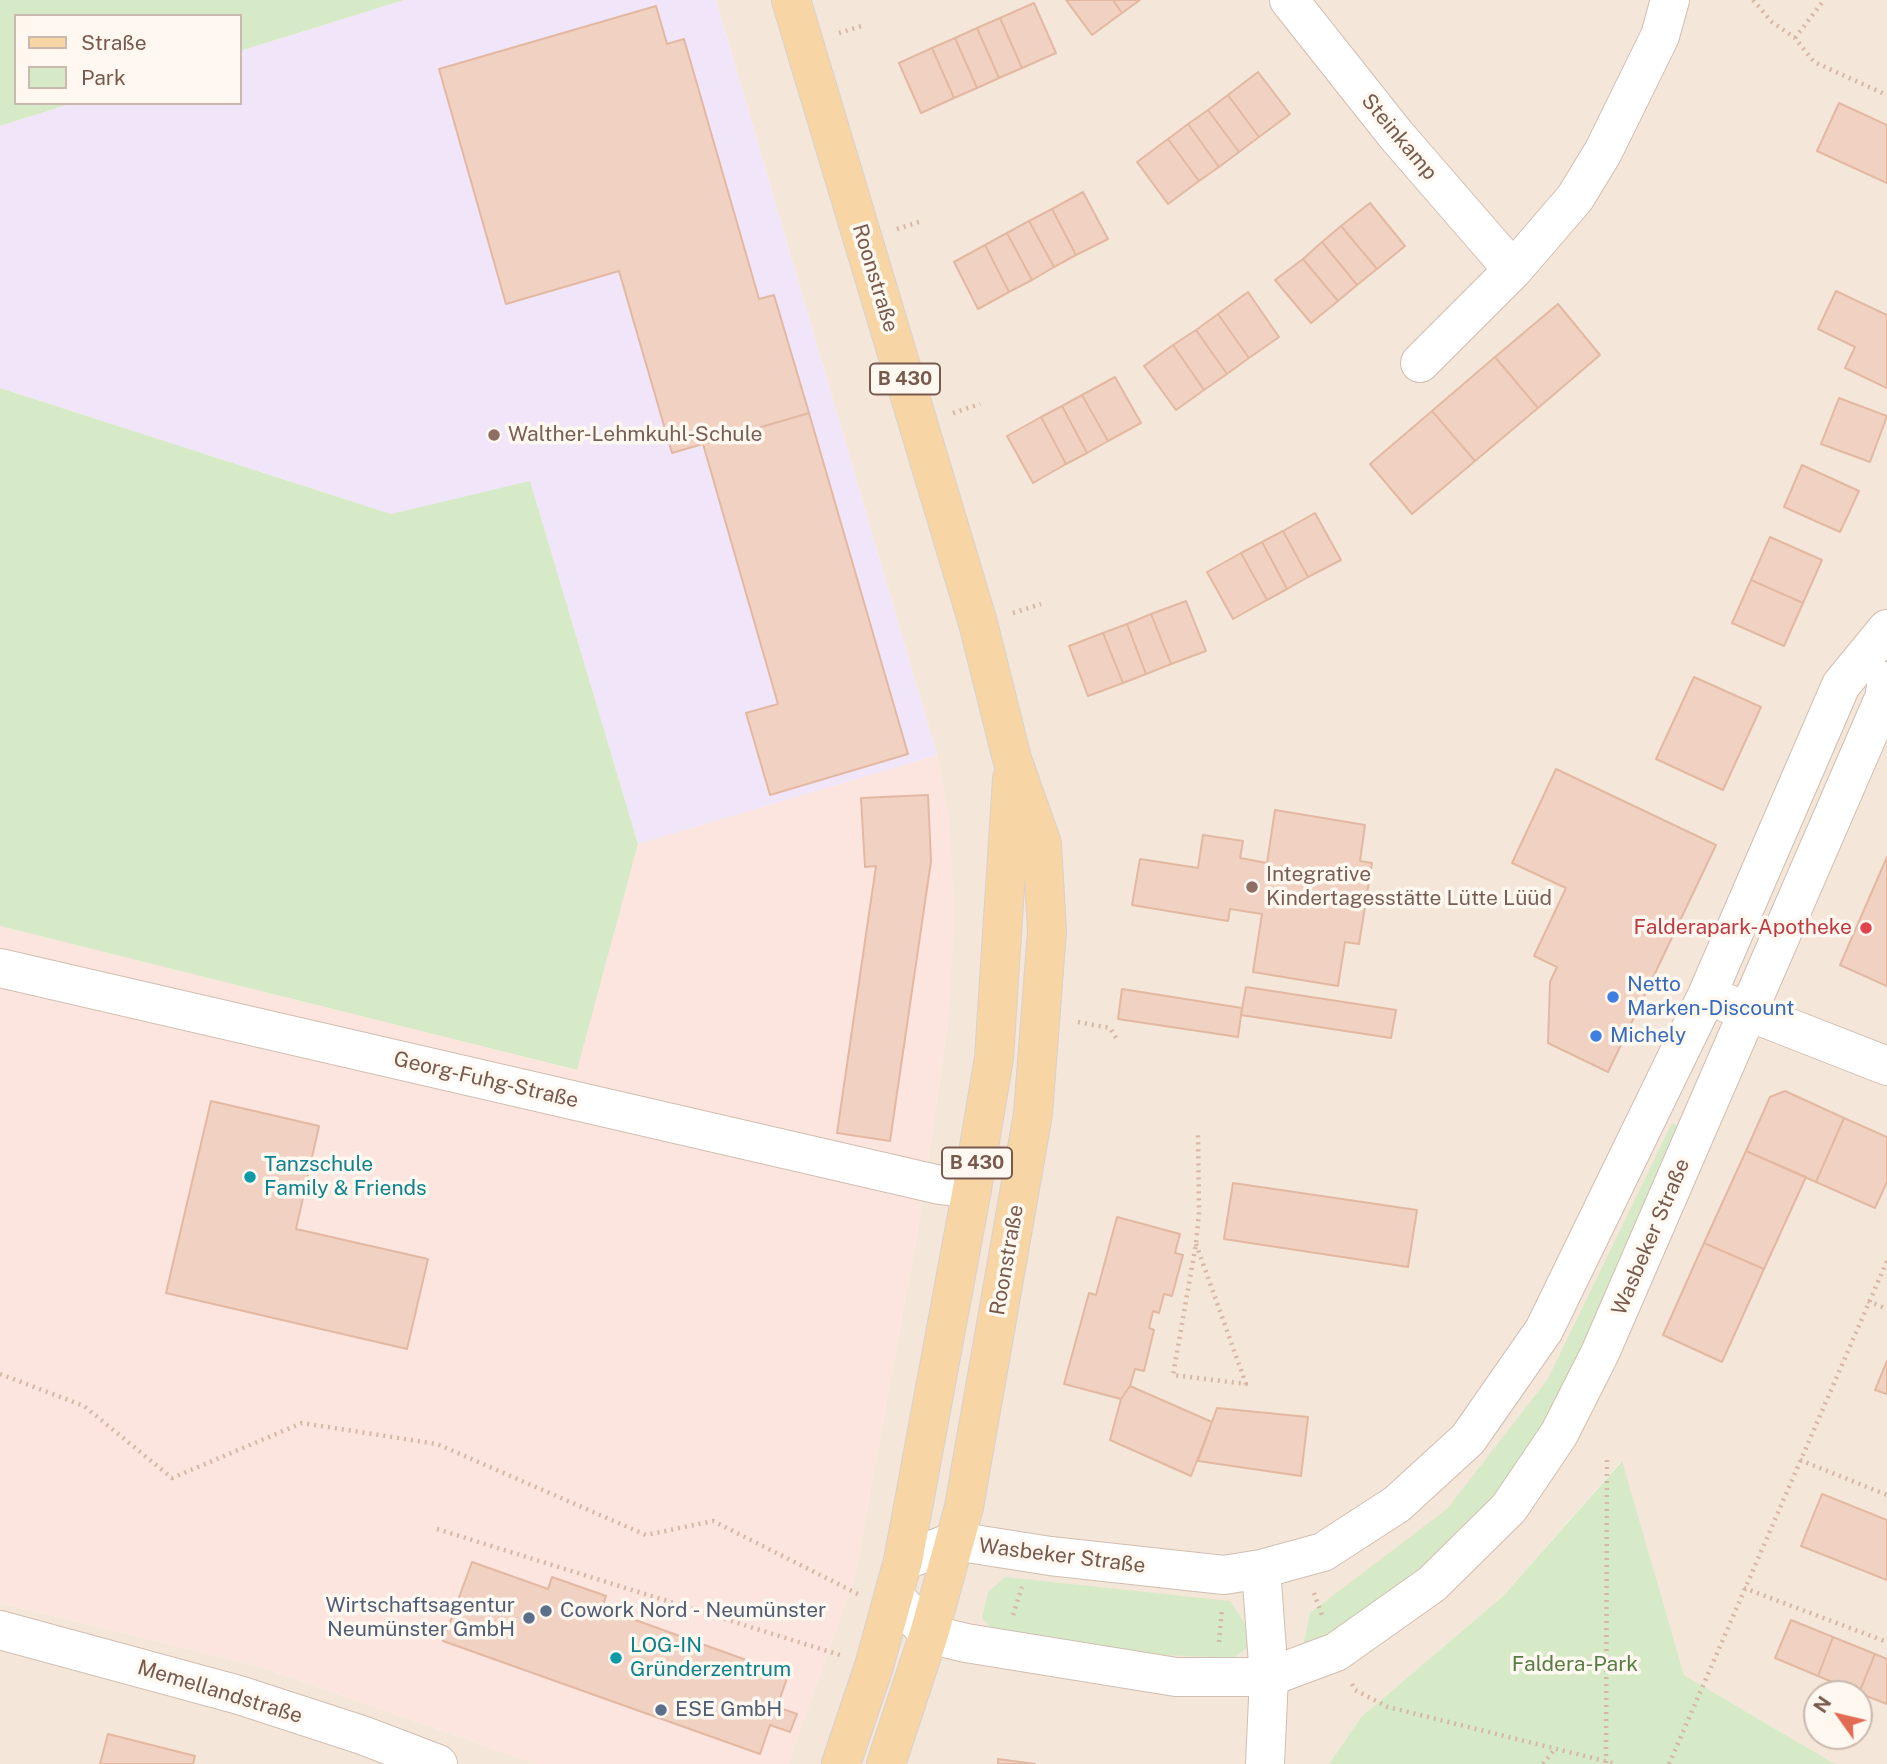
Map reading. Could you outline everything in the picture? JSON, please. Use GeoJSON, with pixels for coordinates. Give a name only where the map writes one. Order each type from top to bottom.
{"type":"FeatureCollection","features":[{"type":"Feature","properties":{"kind":"main road","name":"Roonstraße"},"geometry":{"type":"LineString","coordinates":[[792,0],[978,623],[1013,759],[1042,844],[1046,931],[1033,1114],[964,1507],[929,1634]]}},
{"type":"Feature","properties":{"kind":"main road","name":"Roonstraße"},"geometry":{"type":"LineString","coordinates":[[886,1585],[972,1189],[994,1058],[1013,759]]}},
{"type":"Feature","properties":{"kind":"main road","name":"B 430"},"geometry":{"type":"LineString","coordinates":[[841,1764],[874,1666],[886,1585]]}},
{"type":"Feature","properties":{"kind":"main road","name":"B 430"},"geometry":{"type":"LineString","coordinates":[[886,1764],[929,1634]]}},
{"type":"Feature","properties":{"kind":"street","name":"Steinkamp"},"geometry":{"type":"LineString","coordinates":[[1289,0],[1395,135],[1513,270]]}},
{"type":"Feature","properties":{"kind":"street"},"geometry":{"type":"LineString","coordinates":[[1420,363],[1513,270],[1575,198],[1603,152],[1660,36],[1670,0]]}},
{"type":"Feature","properties":{"kind":"street","name":"Wasbeker Straße"},"geometry":{"type":"LineString","coordinates":[[886,1585],[955,1541],[1032,1554],[1224,1575],[1261,1569],[1322,1552],[1398,1504],[1468,1439],[1544,1330],[1707,995],[1841,685],[1887,629]]}},
{"type":"Feature","properties":{"kind":"street","name":"Wasbeker Straße"},"geometry":{"type":"LineString","coordinates":[[929,1634],[1003,1650],[1176,1677],[1269,1677],[1336,1652],[1432,1584],[1509,1508],[1559,1434],[1600,1353],[1884,698],[1887,681]]}},
{"type":"Feature","properties":{"kind":"street","name":"Georg-Fuhg-Straße"},"geometry":{"type":"LineString","coordinates":[[0,968],[927,1182],[972,1189]]}},
{"type":"Feature","properties":{"kind":"street"},"geometry":{"type":"LineString","coordinates":[[1707,995],[1887,1066]]}},
{"type":"Feature","properties":{"kind":"street"},"geometry":{"type":"LineString","coordinates":[[1261,1569],[1269,1677],[1265,1764]]}},
{"type":"Feature","properties":{"kind":"street"},"geometry":{"type":"LineString","coordinates":[[886,1585],[929,1634]]}},
{"type":"Feature","properties":{"kind":"street","name":"Memellandstraße"},"geometry":{"type":"LineString","coordinates":[[0,1630],[239,1695],[357,1750],[438,1764]]}},
{"type":"Feature","properties":{"kind":"path"},"geometry":{"type":"LineString","coordinates":[[1753,0],[1772,22],[1795,38],[1814,62],[1887,95]]}},
{"type":"Feature","properties":{"kind":"path"},"geometry":{"type":"LineString","coordinates":[[1795,38],[1824,0]]}},
{"type":"Feature","properties":{"kind":"path"},"geometry":{"type":"LineString","coordinates":[[973,406],[980,404]]}},
{"type":"Feature","properties":{"kind":"path"},"geometry":{"type":"LineString","coordinates":[[1070,1020],[1110,1028],[1118,1041]]}},
{"type":"Feature","properties":{"kind":"path"},"geometry":{"type":"LineString","coordinates":[[1196,1244],[1246,1384],[1173,1375],[1196,1244],[1199,1212],[1198,1133]]}},
{"type":"Feature","properties":{"kind":"path"},"geometry":{"type":"LineString","coordinates":[[1669,1764],[1887,1261]]}},
{"type":"Feature","properties":{"kind":"path"},"geometry":{"type":"LineString","coordinates":[[1868,1301],[1887,1309]]}},
{"type":"Feature","properties":{"kind":"path"},"geometry":{"type":"LineString","coordinates":[[0,1374],[85,1406],[172,1478],[302,1423],[437,1444],[646,1535],[713,1521],[886,1585]]}},
{"type":"Feature","properties":{"kind":"path"},"geometry":{"type":"LineString","coordinates":[[1606,1763],[1608,1459]]}},
{"type":"Feature","properties":{"kind":"path"},"geometry":{"type":"LineString","coordinates":[[1800,1460],[1887,1495]]}},
{"type":"Feature","properties":{"kind":"path"},"geometry":{"type":"LineString","coordinates":[[437,1529],[845,1656]]}},
{"type":"Feature","properties":{"kind":"path"},"geometry":{"type":"LineString","coordinates":[[1003,1650],[1032,1554]]}},
{"type":"Feature","properties":{"kind":"path"},"geometry":{"type":"LineString","coordinates":[[1217,1678],[1224,1575]]}},
{"type":"Feature","properties":{"kind":"path"},"geometry":{"type":"LineString","coordinates":[[1744,1588],[1887,1642]]}},
{"type":"Feature","properties":{"kind":"path"},"geometry":{"type":"LineString","coordinates":[[1356,1690],[1388,1707],[1617,1764]]}},
{"type":"Feature","properties":{"kind":"path"},"geometry":{"type":"LineString","coordinates":[[1543,1764],[1555,1749]]}},
{"type":"Feature","properties":{"kind":"shaded area","name":"Walther-Lehmkuhl-Schule"},"geometry":{"type":"Polygon","coordinates":[[[404,0],[716,0],[937,755],[638,844],[530,482],[391,514],[0,388],[0,126],[67,105],[242,105],[242,50],[404,0]]]}},
{"type":"Feature","properties":{"kind":"shaded area"},"geometry":{"type":"Polygon","coordinates":[[[716,0],[1887,0],[1887,1764],[1835,1764],[1811,1750],[1873,1750],[1873,1680],[1803,1680],[1803,1745],[1684,1675],[1621,1461],[1503,1596],[1361,1717],[1329,1764],[788,1764],[855,1576],[917,1234],[948,1023],[949,821],[937,755],[716,0]]]}},
{"type":"Feature","properties":{"kind":"shaded area"},"geometry":{"type":"Polygon","coordinates":[[[937,755],[949,821],[955,915],[948,1023],[917,1234],[855,1576],[788,1764],[537,1764],[258,1666],[0,1603],[0,926],[576,1070],[638,844],[937,755]]]}},
{"type":"Feature","properties":{"kind":"shaded area"},"geometry":{"type":"Polygon","coordinates":[[[0,1603],[258,1666],[537,1764],[0,1764],[0,1603]]]}},
{"type":"Feature","properties":{"kind":"green space"},"geometry":{"type":"Polygon","coordinates":[[[0,0],[404,0],[242,50],[242,14],[14,14],[14,105],[67,105],[0,126],[0,0]]]}},
{"type":"Feature","properties":{"kind":"green space"},"geometry":{"type":"Polygon","coordinates":[[[0,388],[391,514],[530,481],[638,844],[577,1070],[0,926],[0,388]]]}},
{"type":"Feature","properties":{"kind":"green space"},"geometry":{"type":"Polygon","coordinates":[[[1672,1123],[1684,1129],[1565,1393],[1509,1487],[1438,1561],[1360,1621],[1303,1647],[1310,1613],[1447,1509],[1548,1379],[1672,1123]]]}},
{"type":"Feature","properties":{"kind":"green space","name":"Faldera-Park"},"geometry":{"type":"Polygon","coordinates":[[[1622,1461],[1684,1675],[1803,1745],[1803,1750],[1811,1750],[1835,1764],[1329,1764],[1361,1717],[1503,1596],[1622,1461]]]}},
{"type":"Feature","properties":{"kind":"green space"},"geometry":{"type":"Polygon","coordinates":[[[1005,1577],[1230,1601],[1249,1630],[1247,1648],[1233,1658],[1140,1654],[993,1630],[982,1618],[988,1592],[1005,1577]]]}},
{"type":"Feature","properties":{"kind":"building"},"geometry":{"type":"Polygon","coordinates":[[[1066,0],[1113,0],[1122,13],[1092,35],[1066,0]]]}},
{"type":"Feature","properties":{"kind":"building"},"geometry":{"type":"Polygon","coordinates":[[[1113,0],[1140,0],[1122,13],[1113,0]]]}},
{"type":"Feature","properties":{"kind":"building"},"geometry":{"type":"Polygon","coordinates":[[[1034,3],[1056,53],[1022,68],[1000,18],[1034,3]]]}},
{"type":"Feature","properties":{"kind":"building"},"geometry":{"type":"Polygon","coordinates":[[[656,6],[667,44],[684,39],[759,299],[774,295],[809,413],[672,453],[619,271],[506,304],[439,69],[656,6]]]}},
{"type":"Feature","properties":{"kind":"building"},"geometry":{"type":"Polygon","coordinates":[[[1000,18],[1022,68],[999,78],[977,28],[1000,18]]]}},
{"type":"Feature","properties":{"kind":"building"},"geometry":{"type":"Polygon","coordinates":[[[977,28],[999,78],[977,88],[955,38],[977,28]]]}},
{"type":"Feature","properties":{"kind":"building"},"geometry":{"type":"Polygon","coordinates":[[[955,38],[977,88],[954,98],[932,48],[955,38]]]}},
{"type":"Feature","properties":{"kind":"building"},"geometry":{"type":"Polygon","coordinates":[[[932,48],[954,98],[921,113],[899,63],[932,48]]]}},
{"type":"Feature","properties":{"kind":"building"},"geometry":{"type":"Polygon","coordinates":[[[1258,72],[1290,114],[1259,137],[1228,95],[1258,72]]]}},
{"type":"Feature","properties":{"kind":"building"},"geometry":{"type":"Polygon","coordinates":[[[1228,95],[1259,137],[1239,152],[1208,110],[1228,95]]]}},
{"type":"Feature","properties":{"kind":"building"},"geometry":{"type":"Polygon","coordinates":[[[1839,103],[1887,125],[1887,183],[1817,151],[1839,103]]]}},
{"type":"Feature","properties":{"kind":"building"},"geometry":{"type":"Polygon","coordinates":[[[1208,110],[1239,152],[1219,167],[1188,124],[1208,110]]]}},
{"type":"Feature","properties":{"kind":"building"},"geometry":{"type":"Polygon","coordinates":[[[1188,124],[1219,167],[1199,181],[1168,139],[1188,124]]]}},
{"type":"Feature","properties":{"kind":"building"},"geometry":{"type":"Polygon","coordinates":[[[1168,139],[1199,181],[1168,204],[1137,162],[1168,139]]]}},
{"type":"Feature","properties":{"kind":"building"},"geometry":{"type":"Polygon","coordinates":[[[1083,192],[1108,239],[1076,255],[1052,209],[1083,192]]]}},
{"type":"Feature","properties":{"kind":"building"},"geometry":{"type":"Polygon","coordinates":[[[1370,203],[1405,246],[1377,269],[1341,226],[1370,203]]]}},
{"type":"Feature","properties":{"kind":"building"},"geometry":{"type":"Polygon","coordinates":[[[1052,209],[1076,255],[1054,267],[1029,221],[1052,209]]]}},
{"type":"Feature","properties":{"kind":"building"},"geometry":{"type":"Polygon","coordinates":[[[1029,221],[1054,267],[1032,280],[1007,233],[1029,221]]]}},
{"type":"Feature","properties":{"kind":"building"},"geometry":{"type":"Polygon","coordinates":[[[1341,226],[1377,269],[1357,285],[1322,242],[1341,226]]]}},
{"type":"Feature","properties":{"kind":"building"},"geometry":{"type":"Polygon","coordinates":[[[1007,233],[1032,280],[1009,292],[985,245],[1007,233]]]}},
{"type":"Feature","properties":{"kind":"building"},"geometry":{"type":"Polygon","coordinates":[[[1322,242],[1357,285],[1338,301],[1303,259],[1322,242]]]}},
{"type":"Feature","properties":{"kind":"building"},"geometry":{"type":"Polygon","coordinates":[[[985,245],[1009,292],[978,309],[954,262],[985,245]]]}},
{"type":"Feature","properties":{"kind":"building"},"geometry":{"type":"Polygon","coordinates":[[[1303,259],[1338,301],[1311,323],[1275,280],[1303,259]]]}},
{"type":"Feature","properties":{"kind":"building"},"geometry":{"type":"Polygon","coordinates":[[[1836,291],[1887,315],[1887,388],[1845,368],[1855,347],[1818,329],[1836,291]]]}},
{"type":"Feature","properties":{"kind":"building"},"geometry":{"type":"Polygon","coordinates":[[[1248,292],[1279,337],[1249,358],[1218,314],[1248,292]]]}},
{"type":"Feature","properties":{"kind":"building"},"geometry":{"type":"Polygon","coordinates":[[[1558,304],[1600,355],[1538,408],[1495,357],[1558,304]]]}},
{"type":"Feature","properties":{"kind":"building"},"geometry":{"type":"Polygon","coordinates":[[[1218,314],[1249,358],[1227,374],[1196,330],[1218,314]]]}},
{"type":"Feature","properties":{"kind":"building"},"geometry":{"type":"Polygon","coordinates":[[[1196,330],[1227,374],[1204,390],[1173,345],[1196,330]]]}},
{"type":"Feature","properties":{"kind":"building"},"geometry":{"type":"Polygon","coordinates":[[[1173,345],[1204,390],[1176,410],[1144,366],[1173,345]]]}},
{"type":"Feature","properties":{"kind":"building"},"geometry":{"type":"Polygon","coordinates":[[[1495,357],[1538,408],[1475,461],[1432,411],[1495,357]]]}},
{"type":"Feature","properties":{"kind":"building"},"geometry":{"type":"Polygon","coordinates":[[[1115,377],[1141,423],[1108,441],[1082,395],[1115,377]]]}},
{"type":"Feature","properties":{"kind":"building"},"geometry":{"type":"Polygon","coordinates":[[[1082,395],[1108,441],[1087,453],[1062,406],[1082,395]]]}},
{"type":"Feature","properties":{"kind":"building"},"geometry":{"type":"Polygon","coordinates":[[[1839,398],[1887,416],[1870,462],[1821,444],[1839,398]]]}},
{"type":"Feature","properties":{"kind":"building"},"geometry":{"type":"Polygon","coordinates":[[[1062,406],[1087,453],[1066,464],[1041,417],[1062,406]]]}},
{"type":"Feature","properties":{"kind":"building"},"geometry":{"type":"Polygon","coordinates":[[[1432,411],[1475,461],[1412,514],[1370,464],[1432,411]]]}},
{"type":"Feature","properties":{"kind":"building"},"geometry":{"type":"Polygon","coordinates":[[[809,413],[908,754],[770,795],[746,713],[778,704],[703,444],[809,413]]]}},
{"type":"Feature","properties":{"kind":"building"},"geometry":{"type":"Polygon","coordinates":[[[1041,417],[1066,464],[1033,483],[1007,436],[1041,417]]]}},
{"type":"Feature","properties":{"kind":"building"},"geometry":{"type":"Polygon","coordinates":[[[1802,465],[1859,491],[1840,532],[1784,507],[1802,465]]]}},
{"type":"Feature","properties":{"kind":"building"},"geometry":{"type":"Polygon","coordinates":[[[1315,513],[1341,560],[1308,577],[1283,531],[1315,513]]]}},
{"type":"Feature","properties":{"kind":"building"},"geometry":{"type":"Polygon","coordinates":[[[1283,531],[1308,577],[1287,589],[1262,542],[1283,531]]]}},
{"type":"Feature","properties":{"kind":"building"},"geometry":{"type":"Polygon","coordinates":[[[1770,537],[1822,560],[1803,603],[1751,580],[1770,537]]]}},
{"type":"Feature","properties":{"kind":"building"},"geometry":{"type":"Polygon","coordinates":[[[1262,542],[1287,589],[1267,600],[1241,553],[1262,542]]]}},
{"type":"Feature","properties":{"kind":"building"},"geometry":{"type":"Polygon","coordinates":[[[1241,553],[1267,600],[1233,619],[1207,572],[1241,553]]]}},
{"type":"Feature","properties":{"kind":"building"},"geometry":{"type":"Polygon","coordinates":[[[1751,580],[1803,603],[1784,646],[1732,623],[1751,580]]]}},
{"type":"Feature","properties":{"kind":"building"},"geometry":{"type":"Polygon","coordinates":[[[1186,601],[1206,651],[1171,664],[1151,614],[1186,601]]]}},
{"type":"Feature","properties":{"kind":"building"},"geometry":{"type":"Polygon","coordinates":[[[1151,614],[1171,664],[1146,674],[1127,624],[1151,614]]]}},
{"type":"Feature","properties":{"kind":"building"},"geometry":{"type":"Polygon","coordinates":[[[1127,624],[1146,674],[1123,683],[1103,633],[1127,624]]]}},
{"type":"Feature","properties":{"kind":"building"},"geometry":{"type":"Polygon","coordinates":[[[1103,633],[1123,683],[1088,696],[1069,646],[1103,633]]]}},
{"type":"Feature","properties":{"kind":"building"},"geometry":{"type":"Polygon","coordinates":[[[1694,677],[1761,707],[1723,790],[1656,759],[1694,677]]]}},
{"type":"Feature","properties":{"kind":"building"},"geometry":{"type":"Polygon","coordinates":[[[1556,769],[1716,845],[1608,1072],[1548,1043],[1550,982],[1557,967],[1534,956],[1566,888],[1512,863],[1556,769]]]}},
{"type":"Feature","properties":{"kind":"building"},"geometry":{"type":"Polygon","coordinates":[[[928,795],[931,861],[890,1141],[837,1133],[876,866],[865,867],[861,798],[928,795]]]}},
{"type":"Feature","properties":{"kind":"building","name":"Integrative Kindertagesstätte Lütte Lüüd"},"geometry":{"type":"Polygon","coordinates":[[[1275,810],[1365,825],[1360,861],[1372,863],[1359,944],[1345,942],[1338,986],[1253,972],[1262,914],[1230,909],[1228,921],[1132,905],[1140,859],[1198,868],[1203,835],[1243,841],[1240,858],[1267,863],[1275,810]]]}},
{"type":"Feature","properties":{"kind":"building"},"geometry":{"type":"Polygon","coordinates":[[[1887,857],[1887,986],[1840,965],[1887,857]]]}},
{"type":"Feature","properties":{"kind":"building"},"geometry":{"type":"Polygon","coordinates":[[[1246,987],[1396,1010],[1391,1038],[1241,1015],[1246,987]]]}},
{"type":"Feature","properties":{"kind":"building"},"geometry":{"type":"Polygon","coordinates":[[[1122,989],[1242,1008],[1238,1037],[1118,1019],[1122,989]]]}},
{"type":"Feature","properties":{"kind":"building"},"geometry":{"type":"Polygon","coordinates":[[[1785,1091],[1844,1118],[1816,1182],[1746,1151],[1770,1097],[1785,1091]]]}},
{"type":"Feature","properties":{"kind":"building","name":"Tanzschule Family & Friends"},"geometry":{"type":"Polygon","coordinates":[[[211,1101],[319,1126],[296,1229],[428,1259],[407,1349],[166,1293],[211,1101]]]}},
{"type":"Feature","properties":{"kind":"building"},"geometry":{"type":"Polygon","coordinates":[[[1844,1118],[1887,1137],[1887,1182],[1875,1208],[1816,1182],[1844,1118]]]}},
{"type":"Feature","properties":{"kind":"building"},"geometry":{"type":"Polygon","coordinates":[[[1746,1151],[1806,1177],[1764,1269],[1704,1243],[1746,1151]]]}},
{"type":"Feature","properties":{"kind":"building"},"geometry":{"type":"Polygon","coordinates":[[[1233,1183],[1417,1210],[1408,1267],[1224,1239],[1233,1183]]]}},
{"type":"Feature","properties":{"kind":"building"},"geometry":{"type":"Polygon","coordinates":[[[1117,1217],[1180,1234],[1175,1253],[1183,1255],[1172,1296],[1164,1294],[1159,1313],[1153,1311],[1149,1328],[1154,1330],[1144,1371],[1135,1369],[1130,1386],[1121,1399],[1064,1384],[1089,1293],[1096,1295],[1117,1217]]]}},
{"type":"Feature","properties":{"kind":"building"},"geometry":{"type":"Polygon","coordinates":[[[1704,1243],[1764,1269],[1722,1362],[1663,1335],[1704,1243]]]}},
{"type":"Feature","properties":{"kind":"building"},"geometry":{"type":"Polygon","coordinates":[[[1887,1361],[1887,1394],[1875,1390],[1887,1361]]]}},
{"type":"Feature","properties":{"kind":"building"},"geometry":{"type":"Polygon","coordinates":[[[1130,1386],[1212,1422],[1191,1476],[1110,1440],[1121,1399],[1130,1386]]]}},
{"type":"Feature","properties":{"kind":"building"},"geometry":{"type":"Polygon","coordinates":[[[1217,1408],[1308,1417],[1301,1476],[1198,1461],[1217,1408]]]}},
{"type":"Feature","properties":{"kind":"building"},"geometry":{"type":"Polygon","coordinates":[[[1822,1494],[1887,1520],[1887,1580],[1801,1546],[1822,1494]]]}},
{"type":"Feature","properties":{"kind":"building","name":"LOG-IN Gründerzentrum"},"geometry":{"type":"Polygon","coordinates":[[[472,1562],[548,1589],[552,1577],[606,1596],[602,1608],[788,1675],[777,1707],[797,1714],[790,1732],[770,1725],[760,1754],[443,1641],[472,1562]]]}},
{"type":"Feature","properties":{"kind":"building"},"geometry":{"type":"Polygon","coordinates":[[[1791,1620],[1833,1637],[1818,1676],[1775,1658],[1791,1620]]]}},
{"type":"Feature","properties":{"kind":"building"},"geometry":{"type":"Polygon","coordinates":[[[1833,1637],[1875,1654],[1864,1680],[1828,1680],[1818,1676],[1833,1637]]]}},
{"type":"Feature","properties":{"kind":"building"},"geometry":{"type":"Polygon","coordinates":[[[1875,1654],[1887,1659],[1887,1704],[1873,1698],[1873,1680],[1864,1680],[1875,1654]]]}},
{"type":"Feature","properties":{"kind":"building"},"geometry":{"type":"Polygon","coordinates":[[[108,1734],[195,1756],[193,1764],[100,1764],[108,1734]]]}},
{"type":"Feature","properties":{"kind":"building"},"geometry":{"type":"Polygon","coordinates":[[[998,1759],[1035,1764],[998,1764],[998,1759]]]}},
{"type":"Feature","properties":{"kind":"place","name":"Walther-Lehmkuhl-Schule"},"geometry":{"type":"Point","coordinates":[494,435]}},
{"type":"Feature","properties":{"kind":"place","name":"Integrative Kindertagesstätte Lütte Lüüd"},"geometry":{"type":"Point","coordinates":[1252,887]}},
{"type":"Feature","properties":{"kind":"place","name":"Falderapark-Apotheke"},"geometry":{"type":"Point","coordinates":[1866,928]}},
{"type":"Feature","properties":{"kind":"place","name":"Netto Marken-Discount"},"geometry":{"type":"Point","coordinates":[1613,997]}},
{"type":"Feature","properties":{"kind":"place","name":"Michely"},"geometry":{"type":"Point","coordinates":[1596,1036]}},
{"type":"Feature","properties":{"kind":"place","name":"Tanzschule Family & Friends"},"geometry":{"type":"Point","coordinates":[250,1177]}},
{"type":"Feature","properties":{"kind":"place","name":"Cowork Nord - Neumünster"},"geometry":{"type":"Point","coordinates":[546,1611]}},
{"type":"Feature","properties":{"kind":"place","name":"Wirtschaftsagentur Neumünster GmbH"},"geometry":{"type":"Point","coordinates":[529,1618]}},
{"type":"Feature","properties":{"kind":"place","name":"LOG-IN Gründerzentrum"},"geometry":{"type":"Point","coordinates":[616,1658]}},
{"type":"Feature","properties":{"kind":"place","name":"ESE GmbH"},"geometry":{"type":"Point","coordinates":[661,1710]}}]}
